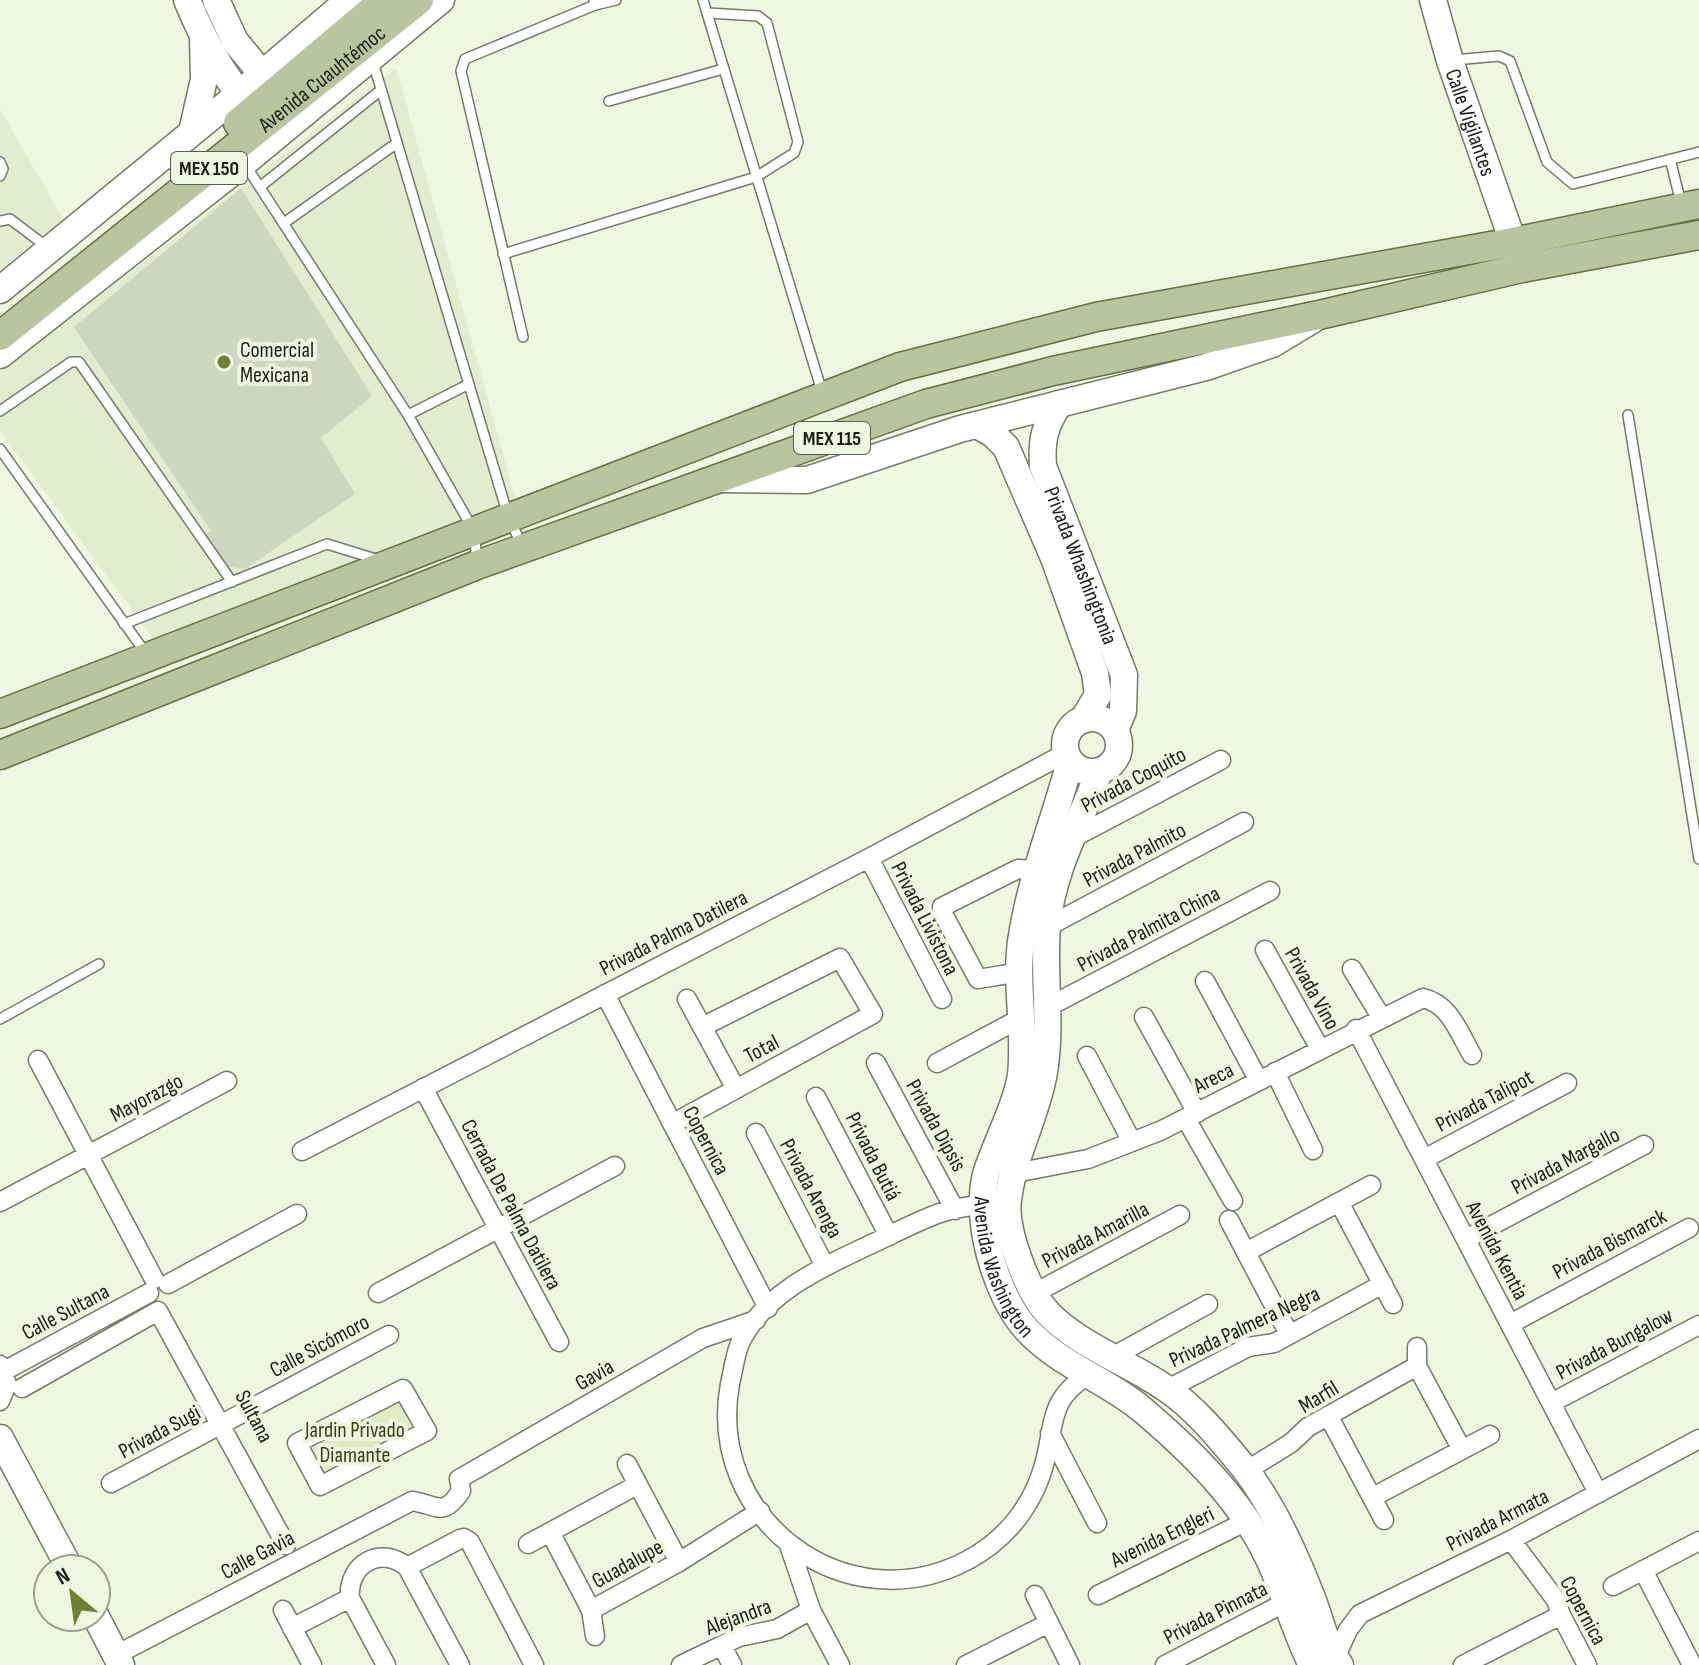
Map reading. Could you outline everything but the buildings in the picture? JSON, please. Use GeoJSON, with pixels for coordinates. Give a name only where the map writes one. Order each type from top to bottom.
{"type":"FeatureCollection","features":[{"type":"Feature","properties":{"kind":"main road"},"geometry":{"type":"LineString","coordinates":[[0,355],[244,163],[260,115],[203,38],[187,0]]}},
{"type":"Feature","properties":{"kind":"main road"},"geometry":{"type":"LineString","coordinates":[[216,0],[235,41],[283,96],[372,59],[441,0]]}},
{"type":"Feature","properties":{"kind":"main road","name":"Avenida Cuauhtémoc"},"geometry":{"type":"LineString","coordinates":[[283,96],[349,0]]}},
{"type":"Feature","properties":{"kind":"main road","name":"Avenida Cuauhtémoc"},"geometry":{"type":"LineString","coordinates":[[0,336],[283,96],[384,0]]}},
{"type":"Feature","properties":{"kind":"main road","name":"Avenida Cuauhtémoc"},"geometry":{"type":"LineString","coordinates":[[283,96],[419,0]]}},
{"type":"Feature","properties":{"kind":"main road","name":"Calle Vigilantes"},"geometry":{"type":"LineString","coordinates":[[1433,0],[1450,61],[1518,255]]}},
{"type":"Feature","properties":{"kind":"main road"},"geometry":{"type":"LineString","coordinates":[[192,132],[204,79],[203,38]]}},
{"type":"Feature","properties":{"kind":"main road","name":"Avenida Cuauhtémoc"},"geometry":{"type":"LineString","coordinates":[[0,290],[192,132],[260,115]]}},
{"type":"Feature","properties":{"kind":"main road","name":"Avenida Cuauhtémoc"},"geometry":{"type":"LineString","coordinates":[[0,319],[260,115]]}},
{"type":"Feature","properties":{"kind":"main road","name":"MEX 115"},"geometry":{"type":"LineString","coordinates":[[0,755],[477,565],[926,404],[1053,371],[1319,315],[1690,205]]}},
{"type":"Feature","properties":{"kind":"main road","name":"MEX 115"},"geometry":{"type":"LineString","coordinates":[[0,714],[900,367],[1096,317],[1518,255],[1699,235]]}},
{"type":"Feature","properties":{"kind":"main road"},"geometry":{"type":"LineString","coordinates":[[718,479],[807,480],[977,425],[1206,367],[1272,344],[1319,315]]}},
{"type":"Feature","properties":{"kind":"main road","name":"Privada Whashingtonia"},"geometry":{"type":"LineString","coordinates":[[1059,404],[1047,422],[1041,443],[1043,466],[1124,675],[1123,711],[1115,730]]}},
{"type":"Feature","properties":{"kind":"main road","name":"Privada Whashingtonia"},"geometry":{"type":"LineString","coordinates":[[977,425],[993,434],[1006,447],[1064,585],[1095,673],[1098,695],[1083,720]]}},
{"type":"Feature","properties":{"kind":"main road"},"geometry":{"type":"LineString","coordinates":[[1083,720],[1101,720],[1115,730],[1119,746],[1117,755],[1099,772],[1083,771],[1068,757],[1065,742],[1068,733],[1083,720]]}},
{"type":"Feature","properties":{"kind":"main road","name":"Avenida Washington"},"geometry":{"type":"LineString","coordinates":[[1068,757],[1035,870],[1021,945],[1019,1084],[986,1175],[994,1204],[1033,1294],[1048,1313],[1071,1331],[1168,1389],[1196,1414],[1246,1471],[1276,1519],[1297,1563],[1317,1610],[1330,1664]]}},
{"type":"Feature","properties":{"kind":"main road","name":"Avenida Washington"},"geometry":{"type":"LineString","coordinates":[[1099,772],[1069,840],[1055,883],[1047,927],[1048,1007],[1044,1073],[1015,1173],[994,1204],[988,1248],[1001,1287],[1026,1328],[1066,1364],[1142,1409],[1210,1472],[1247,1521],[1268,1557],[1286,1602],[1330,1664]]}},
{"type":"Feature","properties":{"kind":"main road"},"geometry":{"type":"LineString","coordinates":[[0,1438],[61,1553]]}},
{"type":"Feature","properties":{"kind":"main road"},"geometry":{"type":"LineString","coordinates":[[105,1633],[119,1660]]}},
{"type":"Feature","properties":{"kind":"street","name":"Privada Palma Datilera"},"geometry":{"type":"LineString","coordinates":[[302,1151],[1068,757]]}},
{"type":"Feature","properties":{"kind":"street","name":"Privada Coquito"},"geometry":{"type":"LineString","coordinates":[[1069,840],[1221,760]]}},
{"type":"Feature","properties":{"kind":"street","name":"Privada Palmito"},"geometry":{"type":"LineString","coordinates":[[1047,927],[1244,822]]}},
{"type":"Feature","properties":{"kind":"street","name":"Privada Livistona"},"geometry":{"type":"LineString","coordinates":[[869,858],[942,999]]}},
{"type":"Feature","properties":{"kind":"street"},"geometry":{"type":"LineString","coordinates":[[1021,972],[978,979],[942,907],[1018,869],[1035,870]]}},
{"type":"Feature","properties":{"kind":"street","name":"Privada Palmita China"},"geometry":{"type":"LineString","coordinates":[[1048,1007],[1270,891]]}},
{"type":"Feature","properties":{"kind":"street","name":"Privada Vino"},"geometry":{"type":"LineString","coordinates":[[1265,950],[1320,1049]]}},
{"type":"Feature","properties":{"kind":"street","name":"Total"},"geometry":{"type":"LineString","coordinates":[[672,1124],[880,1015],[840,958],[702,1027]]}},
{"type":"Feature","properties":{"kind":"street"},"geometry":{"type":"LineString","coordinates":[[1352,969],[1381,1017]]}},
{"type":"Feature","properties":{"kind":"street"},"geometry":{"type":"LineString","coordinates":[[1205,981],[1313,1150]]}},
{"type":"Feature","properties":{"kind":"street","name":"Copernica"},"geometry":{"type":"LineString","coordinates":[[605,994],[672,1124],[762,1314]]}},
{"type":"Feature","properties":{"kind":"street","name":"Areca"},"geometry":{"type":"LineString","coordinates":[[1015,1173],[1088,1159],[1132,1142],[1192,1116],[1356,1029],[1423,998],[1434,1000],[1445,1008],[1472,1055]]}},
{"type":"Feature","properties":{"kind":"street"},"geometry":{"type":"LineString","coordinates":[[687,999],[736,1089]]}},
{"type":"Feature","properties":{"kind":"street"},"geometry":{"type":"LineString","coordinates":[[1144,1017],[1233,1201]]}},
{"type":"Feature","properties":{"kind":"street"},"geometry":{"type":"LineString","coordinates":[[937,1063],[1021,1018]]}},
{"type":"Feature","properties":{"kind":"street","name":"Avenida Kentia"},"geometry":{"type":"LineString","coordinates":[[1356,1029],[1598,1493]]}},
{"type":"Feature","properties":{"kind":"street"},"geometry":{"type":"LineString","coordinates":[[1087,1056],[1132,1142]]}},
{"type":"Feature","properties":{"kind":"street","name":"Sultana"},"geometry":{"type":"LineString","coordinates":[[38,1060],[225,1423],[303,1557]]}},
{"type":"Feature","properties":{"kind":"street","name":"Privada Dipsis"},"geometry":{"type":"LineString","coordinates":[[876,1063],[955,1210]]}},
{"type":"Feature","properties":{"kind":"street","name":"Mayorazgo"},"geometry":{"type":"LineString","coordinates":[[0,1202],[227,1081]]}},
{"type":"Feature","properties":{"kind":"street","name":"Privada Talipot"},"geometry":{"type":"LineString","coordinates":[[1424,1159],[1567,1083]]}},
{"type":"Feature","properties":{"kind":"street","name":"Cerrada De Palma Datilera"},"geometry":{"type":"LineString","coordinates":[[423,1088],[559,1342]]}},
{"type":"Feature","properties":{"kind":"street","name":"Privada Butiá"},"geometry":{"type":"LineString","coordinates":[[816,1097],[889,1236]]}},
{"type":"Feature","properties":{"kind":"street","name":"Privada Arenga"},"geometry":{"type":"LineString","coordinates":[[756,1133],[825,1266]]}},
{"type":"Feature","properties":{"kind":"street","name":"Privada Margallo"},"geometry":{"type":"LineString","coordinates":[[1466,1239],[1644,1145]]}},
{"type":"Feature","properties":{"kind":"street"},"geometry":{"type":"LineString","coordinates":[[378,1293],[615,1166]]}},
{"type":"Feature","properties":{"kind":"street"},"geometry":{"type":"LineString","coordinates":[[1246,1252],[1371,1185]]}},
{"type":"Feature","properties":{"kind":"street"},"geometry":{"type":"LineString","coordinates":[[1339,1202],[1393,1304]]}},
{"type":"Feature","properties":{"kind":"street"},"geometry":{"type":"LineString","coordinates":[[994,1204],[941,1212],[825,1266],[796,1282],[762,1314],[740,1343],[728,1398],[727,1426],[731,1453],[740,1480],[771,1527],[789,1545],[812,1560],[862,1578],[886,1581],[915,1579],[942,1571],[968,1560],[991,1545],[1029,1505],[1046,1458],[1053,1415],[1061,1398],[1088,1375]]}},
{"type":"Feature","properties":{"kind":"street","name":"Calle Sultana"},"geometry":{"type":"LineString","coordinates":[[0,1401],[7,1384],[2,1368],[297,1214]]}},
{"type":"Feature","properties":{"kind":"street","name":"Privada Amarilla"},"geometry":{"type":"LineString","coordinates":[[1033,1294],[1180,1215]]}},
{"type":"Feature","properties":{"kind":"street"},"geometry":{"type":"LineString","coordinates":[[1229,1220],[1289,1334]]}},
{"type":"Feature","properties":{"kind":"street","name":"Privada Bismarck"},"geometry":{"type":"LineString","coordinates":[[1510,1324],[1689,1228]]}},
{"type":"Feature","properties":{"kind":"street","name":"Privada Palmera Negra"},"geometry":{"type":"LineString","coordinates":[[1168,1389],[1248,1347],[1274,1343],[1383,1284]]}},
{"type":"Feature","properties":{"kind":"street"},"geometry":{"type":"LineString","coordinates":[[1114,1356],[1208,1304]]}},
{"type":"Feature","properties":{"kind":"street"},"geometry":{"type":"LineString","coordinates":[[22,1388],[158,1311],[225,1423],[286,1545]]}},
{"type":"Feature","properties":{"kind":"street","name":"Gavia"},"geometry":{"type":"LineString","coordinates":[[459,1479],[703,1338],[762,1314]]}},
{"type":"Feature","properties":{"kind":"street","name":"Privada Bungalow"},"geometry":{"type":"LineString","coordinates":[[1551,1403],[1699,1325]]}},
{"type":"Feature","properties":{"kind":"street","name":"Calle Sicómoro"},"geometry":{"type":"LineString","coordinates":[[225,1423],[389,1335]]}},
{"type":"Feature","properties":{"kind":"street"},"geometry":{"type":"LineString","coordinates":[[1417,1347],[1417,1366],[1462,1450]]}},
{"type":"Feature","properties":{"kind":"street","name":"Marfil"},"geometry":{"type":"LineString","coordinates":[[1246,1471],[1271,1457],[1308,1427],[1417,1366]]}},
{"type":"Feature","properties":{"kind":"street"},"geometry":{"type":"LineString","coordinates":[[403,1389],[427,1431],[320,1486],[299,1447],[297,1443],[403,1389]]}},
{"type":"Feature","properties":{"kind":"street"},"geometry":{"type":"LineString","coordinates":[[1329,1417],[1384,1520]]}},
{"type":"Feature","properties":{"kind":"street","name":"Privada Sugi"},"geometry":{"type":"LineString","coordinates":[[111,1483],[225,1423]]}},
{"type":"Feature","properties":{"kind":"street"},"geometry":{"type":"LineString","coordinates":[[1050,1433],[1097,1523]]}},
{"type":"Feature","properties":{"kind":"street"},"geometry":{"type":"LineString","coordinates":[[1373,1497],[1490,1435]]}},
{"type":"Feature","properties":{"kind":"street","name":"Privada Armata"},"geometry":{"type":"LineString","coordinates":[[1330,1664],[1360,1614],[1511,1540],[1699,1439]]}},
{"type":"Feature","properties":{"kind":"street"},"geometry":{"type":"LineString","coordinates":[[627,1464],[679,1562]]}},
{"type":"Feature","properties":{"kind":"street","name":"Calle Gavia"},"geometry":{"type":"LineString","coordinates":[[119,1660],[303,1557],[412,1501],[438,1510],[452,1505],[461,1491],[459,1479]]}},
{"type":"Feature","properties":{"kind":"street"},"geometry":{"type":"LineString","coordinates":[[528,1544],[637,1485]]}},
{"type":"Feature","properties":{"kind":"street","name":"Guadalupe"},"geometry":{"type":"LineString","coordinates":[[550,1532],[591,1610],[679,1562],[760,1511]]}},
{"type":"Feature","properties":{"kind":"street","name":"Avenida Engleri"},"geometry":{"type":"LineString","coordinates":[[1098,1595],[1247,1521]]}},
{"type":"Feature","properties":{"kind":"street"},"geometry":{"type":"LineString","coordinates":[[352,1531],[368,1561]]}},
{"type":"Feature","properties":{"kind":"street"},"geometry":{"type":"LineString","coordinates":[[407,1567],[464,1538],[470,1542],[534,1665]]}},
{"type":"Feature","properties":{"kind":"street","name":"Copernica"},"geometry":{"type":"LineString","coordinates":[[1511,1540],[1556,1600],[1587,1665]]}},
{"type":"Feature","properties":{"kind":"street"},"geometry":{"type":"LineString","coordinates":[[1613,1586],[1699,1541]]}},
{"type":"Feature","properties":{"kind":"street"},"geometry":{"type":"LineString","coordinates":[[789,1545],[811,1610],[840,1665]]}},
{"type":"Feature","properties":{"kind":"street"},"geometry":{"type":"LineString","coordinates":[[386,1665],[350,1598],[351,1579],[368,1561],[393,1558],[407,1567],[460,1665]]}},
{"type":"Feature","properties":{"kind":"street"},"geometry":{"type":"LineString","coordinates":[[1643,1570],[1692,1654]]}},
{"type":"Feature","properties":{"kind":"street"},"geometry":{"type":"LineString","coordinates":[[1035,1595],[1070,1665]]}},
{"type":"Feature","properties":{"kind":"street"},"geometry":{"type":"LineString","coordinates":[[292,1628],[350,1598]]}},
{"type":"Feature","properties":{"kind":"street","name":"Privada Pinnata"},"geometry":{"type":"LineString","coordinates":[[1165,1665],[1286,1602]]}},
{"type":"Feature","properties":{"kind":"street"},"geometry":{"type":"LineString","coordinates":[[283,1610],[312,1665]]}},
{"type":"Feature","properties":{"kind":"street"},"geometry":{"type":"LineString","coordinates":[[591,1610],[595,1636]]}},
{"type":"Feature","properties":{"kind":"street","name":"Alejandra"},"geometry":{"type":"LineString","coordinates":[[681,1665],[739,1637],[777,1629],[811,1610]]}},
{"type":"Feature","properties":{"kind":"street"},"geometry":{"type":"LineString","coordinates":[[1474,1663],[1561,1615]]}},
{"type":"Feature","properties":{"kind":"street"},"geometry":{"type":"LineString","coordinates":[[966,1665],[1049,1623]]}},
{"type":"Feature","properties":{"kind":"street"},"geometry":{"type":"LineString","coordinates":[[722,1646],[732,1665]]}},
{"type":"Feature","properties":{"kind":"lane"},"geometry":{"type":"LineString","coordinates":[[523,337],[461,71],[465,59],[594,3],[616,0]]}},
{"type":"Feature","properties":{"kind":"lane"},"geometry":{"type":"LineString","coordinates":[[703,0],[824,396]]}},
{"type":"Feature","properties":{"kind":"lane"},"geometry":{"type":"LineString","coordinates":[[503,254],[756,177],[794,153],[798,142],[767,23],[758,16],[708,13]]}},
{"type":"Feature","properties":{"kind":"lane"},"geometry":{"type":"LineString","coordinates":[[1450,61],[1499,56],[1510,61],[1547,162],[1573,184],[1699,152]]}},
{"type":"Feature","properties":{"kind":"lane"},"geometry":{"type":"LineString","coordinates":[[372,59],[509,519],[524,548]]}},
{"type":"Feature","properties":{"kind":"lane"},"geometry":{"type":"LineString","coordinates":[[609,101],[723,69]]}},
{"type":"Feature","properties":{"kind":"lane"},"geometry":{"type":"LineString","coordinates":[[261,186],[381,90]]}},
{"type":"Feature","properties":{"kind":"lane"},"geometry":{"type":"LineString","coordinates":[[284,223],[397,143]]}},
{"type":"Feature","properties":{"kind":"lane"},"geometry":{"type":"LineString","coordinates":[[1670,159],[1690,205]]}},
{"type":"Feature","properties":{"kind":"lane"},"geometry":{"type":"LineString","coordinates":[[0,162],[3,169],[0,176]]}},
{"type":"Feature","properties":{"kind":"lane"},"geometry":{"type":"LineString","coordinates":[[244,163],[408,415],[474,531],[477,565]]}},
{"type":"Feature","properties":{"kind":"lane"},"geometry":{"type":"LineString","coordinates":[[0,221],[10,219],[50,249]]}},
{"type":"Feature","properties":{"kind":"lane"},"geometry":{"type":"LineString","coordinates":[[0,411],[71,362],[79,362],[232,582]]}},
{"type":"Feature","properties":{"kind":"lane"},"geometry":{"type":"LineString","coordinates":[[408,415],[469,384]]}},
{"type":"Feature","properties":{"kind":"lane"},"geometry":{"type":"LineString","coordinates":[[1628,415],[1699,859]]}},
{"type":"Feature","properties":{"kind":"lane"},"geometry":{"type":"LineString","coordinates":[[0,449],[149,657]]}},
{"type":"Feature","properties":{"kind":"lane"},"geometry":{"type":"LineString","coordinates":[[124,624],[327,544],[391,563]]}},
{"type":"Feature","properties":{"kind":"lane"},"geometry":{"type":"LineString","coordinates":[[0,1019],[99,964]]}},
{"type":"Feature","properties":{"kind":"shaded area"},"geometry":{"type":"Polygon","coordinates":[[[396,68],[518,508],[155,641],[0,431],[0,372],[396,68]]]}},
{"type":"Feature","properties":{"kind":"shaded area"},"geometry":{"type":"Polygon","coordinates":[[[0,109],[63,219],[0,270],[0,109]]]}},
{"type":"Feature","properties":{"kind":"green space","name":"Jardin Privado Diamante"},"geometry":{"type":"Polygon","coordinates":[[[405,1383],[434,1432],[319,1493],[292,1442],[405,1383]]]}},
{"type":"Feature","properties":{"kind":"place","name":"Comercial Mexicana"},"geometry":{"type":"Point","coordinates":[224,362]}}]}
